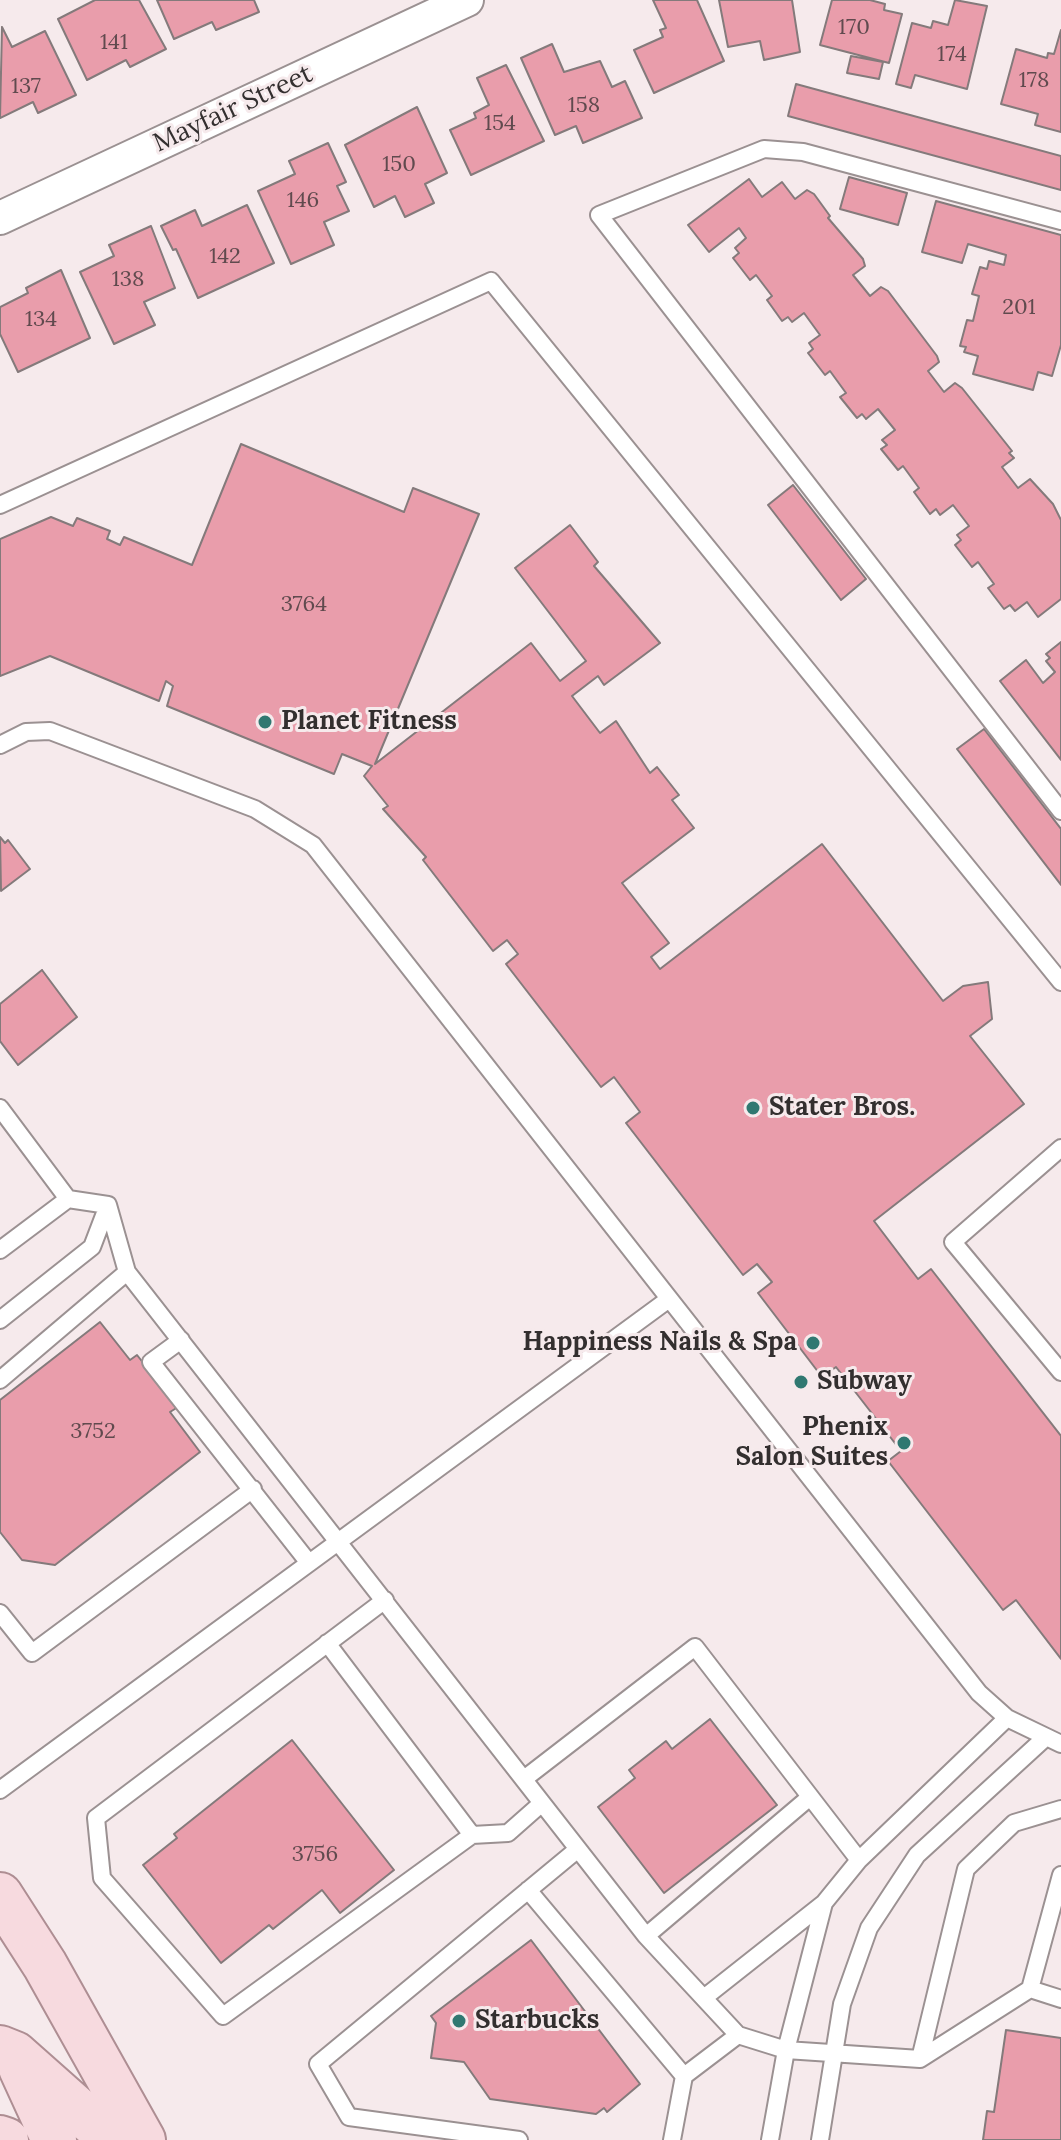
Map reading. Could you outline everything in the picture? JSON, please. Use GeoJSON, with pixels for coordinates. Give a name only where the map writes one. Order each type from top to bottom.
{"type":"FeatureCollection","features":[{"type":"Feature","properties":{"kind":"main road"},"geometry":{"type":"LineString","coordinates":[[0,1895],[52,1978],[143,2140]]}},
{"type":"Feature","properties":{"kind":"main road"},"geometry":{"type":"LineString","coordinates":[[5,2041],[54,2140]]}},
{"type":"Feature","properties":{"kind":"main road"},"geometry":{"type":"LineString","coordinates":[[5,2041],[112,2140]]}},
{"type":"Feature","properties":{"kind":"main road"},"geometry":{"type":"LineString","coordinates":[[0,2138],[6,2140]]}},
{"type":"Feature","properties":{"kind":"street","name":"Mayfair Street"},"geometry":{"type":"LineString","coordinates":[[0,218],[467,0]]}},
{"type":"Feature","properties":{"kind":"lane"},"geometry":{"type":"LineString","coordinates":[[1061,221],[803,152],[764,149],[599,215],[1061,811]]}},
{"type":"Feature","properties":{"kind":"lane"},"geometry":{"type":"LineString","coordinates":[[0,505],[491,281],[1061,982]]}},
{"type":"Feature","properties":{"kind":"lane"},"geometry":{"type":"LineString","coordinates":[[0,745],[26,732],[50,731],[255,809],[313,845],[979,1693],[1007,1718],[1053,1740],[917,1855],[869,1928],[842,2004],[820,2140]]}},
{"type":"Feature","properties":{"kind":"lane"},"geometry":{"type":"LineString","coordinates":[[0,1108],[68,1199],[108,1205]]}},
{"type":"Feature","properties":{"kind":"lane"},"geometry":{"type":"LineString","coordinates":[[1061,1148],[953,1242],[1061,1372]]}},
{"type":"Feature","properties":{"kind":"lane"},"geometry":{"type":"LineString","coordinates":[[0,1250],[68,1199]]}},
{"type":"Feature","properties":{"kind":"lane"},"geometry":{"type":"LineString","coordinates":[[108,1205],[127,1272],[646,1936],[738,2035],[786,2050],[920,2059],[1030,1989],[1061,1875]]}},
{"type":"Feature","properties":{"kind":"lane"},"geometry":{"type":"LineString","coordinates":[[0,1320],[92,1247],[108,1205]]}},
{"type":"Feature","properties":{"kind":"lane"},"geometry":{"type":"LineString","coordinates":[[0,1380],[127,1272]]}},
{"type":"Feature","properties":{"kind":"lane"},"geometry":{"type":"LineString","coordinates":[[0,1790],[669,1299]]}},
{"type":"Feature","properties":{"kind":"lane"},"geometry":{"type":"LineString","coordinates":[[181,1340],[151,1362],[309,1563]]}},
{"type":"Feature","properties":{"kind":"lane"},"geometry":{"type":"LineString","coordinates":[[0,1613],[32,1653],[253,1489]]}},
{"type":"Feature","properties":{"kind":"lane"},"geometry":{"type":"LineString","coordinates":[[385,1600],[96,1818],[102,1878],[223,2016],[472,1835],[508,1833],[542,1803]]}},
{"type":"Feature","properties":{"kind":"lane"},"geometry":{"type":"LineString","coordinates":[[327,1643],[472,1835]]}},
{"type":"Feature","properties":{"kind":"lane"},"geometry":{"type":"LineString","coordinates":[[524,1779],[695,1647],[859,1860]]}},
{"type":"Feature","properties":{"kind":"lane"},"geometry":{"type":"LineString","coordinates":[[705,1997],[824,1903],[859,1860],[1007,1718]]}},
{"type":"Feature","properties":{"kind":"lane"},"geometry":{"type":"LineString","coordinates":[[646,1936],[810,1797]]}},
{"type":"Feature","properties":{"kind":"lane"},"geometry":{"type":"LineString","coordinates":[[920,2059],[966,1869],[1014,1823],[1061,1809]]}},
{"type":"Feature","properties":{"kind":"lane"},"geometry":{"type":"LineString","coordinates":[[519,2140],[349,2117],[318,2064],[578,1849]]}},
{"type":"Feature","properties":{"kind":"lane"},"geometry":{"type":"LineString","coordinates":[[528,1890],[684,2076]]}},
{"type":"Feature","properties":{"kind":"lane"},"geometry":{"type":"LineString","coordinates":[[770,2140],[786,2050],[824,1903]]}},
{"type":"Feature","properties":{"kind":"lane"},"geometry":{"type":"LineString","coordinates":[[1030,1989],[1061,1999]]}},
{"type":"Feature","properties":{"kind":"lane"},"geometry":{"type":"LineString","coordinates":[[672,2140],[684,2076],[738,2035]]}},
{"type":"Feature","properties":{"kind":"building"},"geometry":{"type":"Polygon","coordinates":[[[95,0],[139,0],[166,49],[130,67],[126,60],[87,80],[58,19],[95,0]]]}},
{"type":"Feature","properties":{"kind":"building"},"geometry":{"type":"Polygon","coordinates":[[[157,0],[254,0],[259,12],[216,30],[212,22],[174,39],[157,0]]]}},
{"type":"Feature","properties":{"kind":"building"},"geometry":{"type":"Polygon","coordinates":[[[653,0],[697,0],[724,61],[654,93],[634,50],[663,37],[660,30],[666,28],[653,0]]]}},
{"type":"Feature","properties":{"kind":"building"},"geometry":{"type":"Polygon","coordinates":[[[719,0],[792,0],[800,52],[764,60],[760,41],[728,47],[719,0]]]}},
{"type":"Feature","properties":{"kind":"building"},"geometry":{"type":"Polygon","coordinates":[[[832,0],[870,0],[885,4],[884,10],[902,14],[889,63],[820,45],[832,0]]]}},
{"type":"Feature","properties":{"kind":"building"},"geometry":{"type":"Polygon","coordinates":[[[955,0],[987,6],[967,89],[915,75],[911,88],[896,84],[912,23],[931,28],[933,21],[948,25],[955,0]]]}},
{"type":"Feature","properties":{"kind":"building"},"geometry":{"type":"Polygon","coordinates":[[[2,27],[12,47],[45,31],[76,95],[38,113],[33,102],[0,118],[2,27]]]}},
{"type":"Feature","properties":{"kind":"building"},"geometry":{"type":"Polygon","coordinates":[[[1061,30],[1061,132],[1035,125],[1038,114],[1001,104],[1016,49],[1047,58],[1048,53],[1054,54],[1061,30]]]}},
{"type":"Feature","properties":{"kind":"building"},"geometry":{"type":"Polygon","coordinates":[[[552,44],[564,72],[600,61],[612,87],[625,81],[642,118],[583,143],[576,126],[555,135],[521,58],[552,44]]]}},
{"type":"Feature","properties":{"kind":"building"},"geometry":{"type":"Polygon","coordinates":[[[851,56],[883,62],[879,79],[847,73],[851,56]]]}},
{"type":"Feature","properties":{"kind":"building"},"geometry":{"type":"Polygon","coordinates":[[[506,65],[544,141],[471,175],[450,130],[476,118],[474,113],[489,105],[477,78],[506,65]]]}},
{"type":"Feature","properties":{"kind":"building"},"geometry":{"type":"Polygon","coordinates":[[[796,84],[1061,156],[1061,190],[788,116],[796,84]]]}},
{"type":"Feature","properties":{"kind":"building"},"geometry":{"type":"Polygon","coordinates":[[[417,107],[447,173],[425,184],[434,203],[405,217],[395,196],[374,207],[345,145],[417,107]]]}},
{"type":"Feature","properties":{"kind":"building"},"geometry":{"type":"Polygon","coordinates":[[[328,143],[346,182],[337,186],[349,211],[324,222],[334,245],[291,264],[258,191],[295,174],[289,161],[328,143]]]}},
{"type":"Feature","properties":{"kind":"building"},"geometry":{"type":"Polygon","coordinates":[[[849,177],[907,193],[898,225],[840,209],[849,177]]]}},
{"type":"Feature","properties":{"kind":"building"},"geometry":{"type":"Polygon","coordinates":[[[749,179],[762,197],[782,182],[795,199],[807,190],[814,194],[830,216],[828,218],[863,259],[865,266],[853,275],[870,296],[881,287],[888,291],[937,356],[939,362],[928,371],[944,392],[955,383],[962,388],[1012,451],[1009,453],[1014,458],[1002,467],[1018,488],[1030,479],[1053,504],[1061,520],[1061,599],[1038,617],[1027,602],[1015,611],[1010,605],[1004,609],[988,588],[994,584],[978,562],[972,567],[955,545],[961,540],[957,535],[969,526],[953,505],[940,515],[936,509],[930,514],[914,492],[919,488],[903,466],[898,470],[881,449],[887,445],[882,440],[895,430],[878,409],[866,419],[862,414],[857,418],[840,397],[846,393],[830,371],[825,375],[808,353],[813,349],[809,343],[820,335],[804,313],[792,322],[788,317],[782,321],[767,300],[772,296],[756,275],[750,280],[733,258],[739,253],[735,248],[746,238],[739,228],[709,252],[688,225],[749,179]]]}},
{"type":"Feature","properties":{"kind":"building"},"geometry":{"type":"Polygon","coordinates":[[[936,201],[1061,235],[1061,345],[1052,376],[1038,372],[1033,390],[973,374],[978,356],[964,352],[966,347],[960,346],[967,320],[973,321],[979,296],[972,294],[980,267],[987,269],[989,261],[1004,265],[1006,255],[968,244],[962,263],[922,252],[936,201]]]}},
{"type":"Feature","properties":{"kind":"building"},"geometry":{"type":"Polygon","coordinates":[[[247,205],[274,263],[198,298],[176,249],[173,250],[161,226],[195,210],[202,226],[247,205]]]}},
{"type":"Feature","properties":{"kind":"building"},"geometry":{"type":"Polygon","coordinates":[[[151,226],[175,288],[144,302],[155,325],[114,344],[80,272],[114,256],[109,245],[151,226]]]}},
{"type":"Feature","properties":{"kind":"building"},"geometry":{"type":"Polygon","coordinates":[[[61,270],[90,338],[18,372],[0,334],[0,307],[28,293],[26,288],[61,270]]]}},
{"type":"Feature","properties":{"kind":"building"},"geometry":{"type":"Polygon","coordinates":[[[241,444],[404,512],[413,488],[479,514],[375,764],[531,643],[560,681],[586,661],[515,568],[570,525],[598,562],[594,566],[660,643],[604,685],[598,676],[572,696],[600,733],[616,721],[650,773],[657,767],[679,795],[672,800],[694,828],[622,883],[669,943],[651,957],[660,969],[822,844],[943,1001],[963,986],[988,982],[992,1019],[970,1036],[1024,1104],[874,1221],[918,1279],[931,1269],[1061,1436],[1061,1659],[1016,1600],[1003,1610],[888,1461],[901,1451],[836,1367],[822,1377],[758,1293],[772,1282],[757,1264],[743,1275],[626,1123],[640,1112],[614,1077],[601,1087],[506,964],[518,954],[507,940],[493,951],[423,860],[426,857],[383,809],[388,806],[364,776],[372,766],[342,754],[334,774],[167,706],[173,686],[166,681],[159,701],[50,656],[0,676],[0,539],[51,517],[73,526],[77,518],[110,531],[107,539],[120,545],[124,537],[192,565],[241,444]]]}},
{"type":"Feature","properties":{"kind":"building"},"geometry":{"type":"Polygon","coordinates":[[[793,485],[866,579],[841,600],[768,505],[793,485]]]}},
{"type":"Feature","properties":{"kind":"building"},"geometry":{"type":"Polygon","coordinates":[[[1061,642],[1061,760],[1000,681],[1026,660],[1043,683],[1055,672],[1046,661],[1050,658],[1046,654],[1061,642]]]}},
{"type":"Feature","properties":{"kind":"building"},"geometry":{"type":"Polygon","coordinates":[[[984,729],[1061,829],[1061,885],[957,749],[984,729]]]}},
{"type":"Feature","properties":{"kind":"building"},"geometry":{"type":"Polygon","coordinates":[[[0,837],[5,843],[8,840],[30,869],[1,891],[0,837]]]}},
{"type":"Feature","properties":{"kind":"building"},"geometry":{"type":"Polygon","coordinates":[[[42,970],[77,1017],[18,1065],[0,1041],[0,1004],[42,970]]]}},
{"type":"Feature","properties":{"kind":"building"},"geometry":{"type":"Polygon","coordinates":[[[100,1322],[130,1360],[137,1355],[178,1407],[170,1412],[200,1452],[55,1565],[22,1560],[0,1532],[0,1400],[100,1322]]]}},
{"type":"Feature","properties":{"kind":"building"},"geometry":{"type":"Polygon","coordinates":[[[710,1719],[777,1805],[664,1893],[598,1807],[635,1778],[629,1770],[666,1741],[672,1749],[710,1719]]]}},
{"type":"Feature","properties":{"kind":"building"},"geometry":{"type":"Polygon","coordinates":[[[292,1740],[394,1870],[340,1913],[322,1890],[273,1929],[269,1925],[221,1963],[143,1865],[177,1838],[174,1834],[292,1740]]]}},
{"type":"Feature","properties":{"kind":"building"},"geometry":{"type":"Polygon","coordinates":[[[531,1940],[640,2084],[607,2112],[604,2108],[596,2114],[490,2099],[464,2062],[431,2058],[436,2023],[431,2016],[531,1940]]]}},
{"type":"Feature","properties":{"kind":"building"},"geometry":{"type":"Polygon","coordinates":[[[1006,2030],[1061,2038],[1061,2140],[983,2140],[987,2111],[994,2112],[1006,2030]]]}},
{"type":"Feature","properties":{"kind":"place","name":"Planet Fitness"},"geometry":{"type":"Point","coordinates":[265,722]}},
{"type":"Feature","properties":{"kind":"place","name":"Stater Bros."},"geometry":{"type":"Point","coordinates":[753,1108]}},
{"type":"Feature","properties":{"kind":"place","name":"Happiness Nails & Spa"},"geometry":{"type":"Point","coordinates":[813,1343]}},
{"type":"Feature","properties":{"kind":"place","name":"Subway"},"geometry":{"type":"Point","coordinates":[801,1382]}},
{"type":"Feature","properties":{"kind":"place","name":"Phenix Salon Suites"},"geometry":{"type":"Point","coordinates":[904,1443]}},
{"type":"Feature","properties":{"kind":"place","name":"Starbucks"},"geometry":{"type":"Point","coordinates":[459,2021]}}]}
